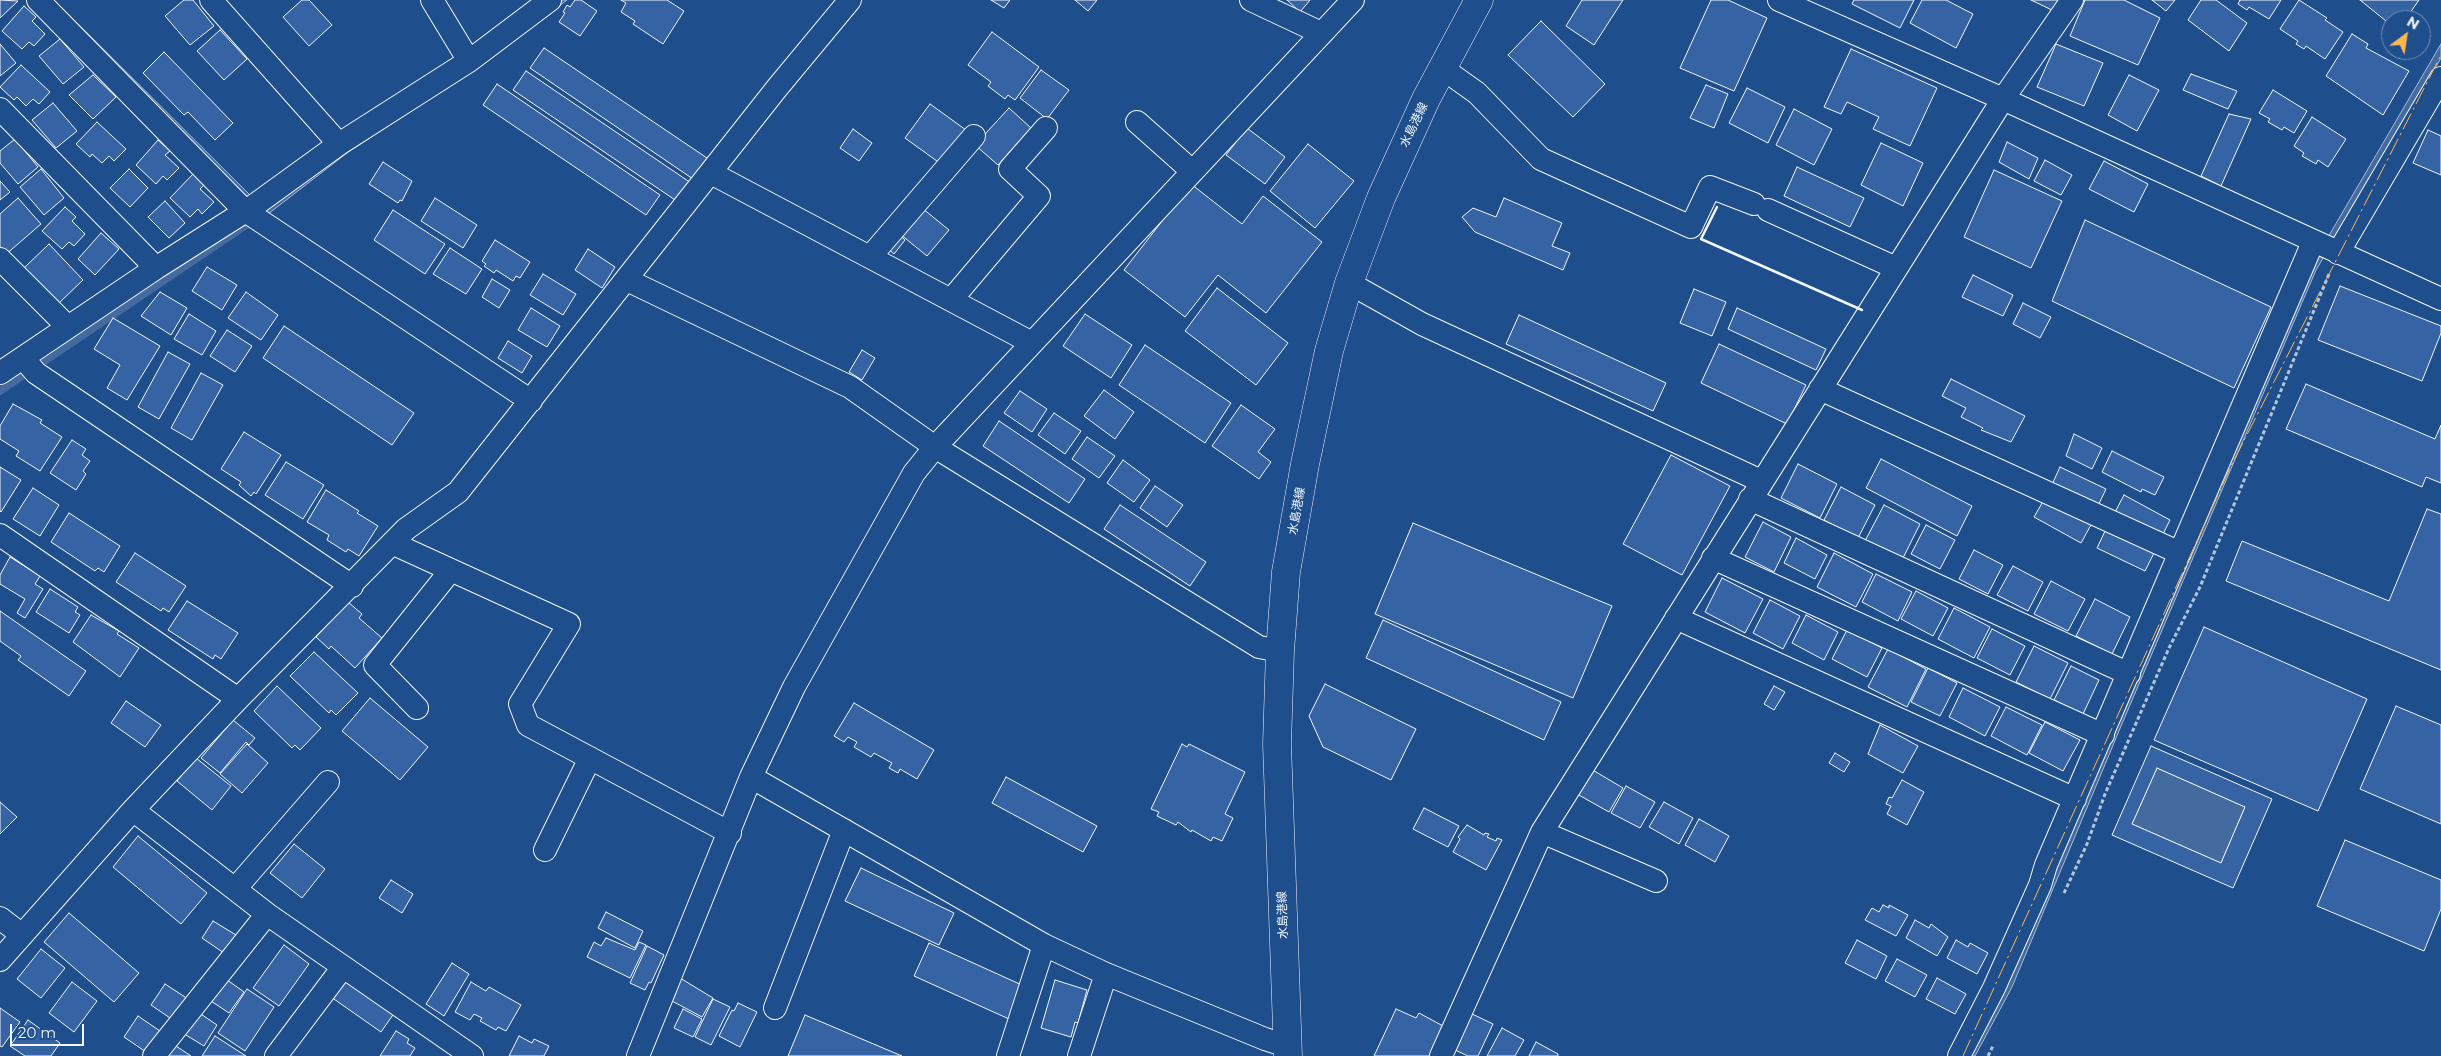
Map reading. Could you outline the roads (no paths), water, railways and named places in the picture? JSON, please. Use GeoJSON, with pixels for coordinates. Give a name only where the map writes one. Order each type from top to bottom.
{"type":"FeatureCollection","features":[{"type":"Feature","properties":{"kind":"main road","name":"水島港線"},"geometry":{"type":"LineString","coordinates":[[1288,1051],[1277,744],[1280,651],[1286,572],[1305,464],[1329,351],[1350,283],[1381,198],[1405,141],[1479,0]]}},
{"type":"Feature","properties":{"kind":"street"},"geometry":{"type":"LineString","coordinates":[[38,0],[253,211],[530,401]]}},
{"type":"Feature","properties":{"kind":"street"},"geometry":{"type":"LineString","coordinates":[[212,0],[340,144]]}},
{"type":"Feature","properties":{"kind":"street"},"geometry":{"type":"LineString","coordinates":[[432,0],[469,61]]}},
{"type":"Feature","properties":{"kind":"street"},"geometry":{"type":"LineString","coordinates":[[0,373],[30,365],[68,327],[156,268],[253,211],[340,144],[469,61],[550,0]]}},
{"type":"Feature","properties":{"kind":"street"},"geometry":{"type":"LineString","coordinates":[[0,960],[133,810],[238,699],[406,530],[458,492],[777,88],[850,0]]}},
{"type":"Feature","properties":{"kind":"street"},"geometry":{"type":"LineString","coordinates":[[1251,0],[1321,34]]}},
{"type":"Feature","properties":{"kind":"street"},"geometry":{"type":"LineString","coordinates":[[638,1056],[730,833],[751,777],[794,687],[914,473],[935,447],[1032,342],[1353,0]]}},
{"type":"Feature","properties":{"kind":"street"},"geometry":{"type":"LineString","coordinates":[[1779,0],[2003,99],[2441,299]]}},
{"type":"Feature","properties":{"kind":"street"},"geometry":{"type":"LineString","coordinates":[[1441,1056],[1542,832],[2003,99],[2072,0]]}},
{"type":"Feature","properties":{"kind":"street"},"geometry":{"type":"LineString","coordinates":[[1442,68],[1477,94],[1541,159],[1691,227],[1710,187],[1761,207],[1896,268]]}},
{"type":"Feature","properties":{"kind":"street"},"geometry":{"type":"LineString","coordinates":[[1959,1056],[1994,988],[2180,553],[2326,248],[2441,78]]}},
{"type":"Feature","properties":{"kind":"street"},"geometry":{"type":"LineString","coordinates":[[0,109],[156,268]]}},
{"type":"Feature","properties":{"kind":"street"},"geometry":{"type":"LineString","coordinates":[[1137,122],[1192,172]]}},
{"type":"Feature","properties":{"kind":"street"},"geometry":{"type":"LineString","coordinates":[[951,300],[1040,196],[1010,169],[1046,128]]}},
{"type":"Feature","properties":{"kind":"street"},"geometry":{"type":"LineString","coordinates":[[870,257],[974,136]]}},
{"type":"Feature","properties":{"kind":"street"},"geometry":{"type":"LineString","coordinates":[[711,173],[1032,342]]}},
{"type":"Feature","properties":{"kind":"street"},"geometry":{"type":"LineString","coordinates":[[0,259],[68,327]]}},
{"type":"Feature","properties":{"kind":"street"},"geometry":{"type":"LineString","coordinates":[[627,280],[850,387],[935,447],[1259,647],[1280,651]]}},
{"type":"Feature","properties":{"kind":"street"},"geometry":{"type":"LineString","coordinates":[[1350,283],[1422,324],[2129,674]]}},
{"type":"Feature","properties":{"kind":"street"},"geometry":{"type":"LineString","coordinates":[[30,365],[352,586]]}},
{"type":"Feature","properties":{"kind":"street"},"geometry":{"type":"LineString","coordinates":[[1820,389],[2180,553]]}},
{"type":"Feature","properties":{"kind":"street"},"geometry":{"type":"LineString","coordinates":[[0,535],[238,699]]}},
{"type":"Feature","properties":{"kind":"street"},"geometry":{"type":"LineString","coordinates":[[394,544],[569,624],[520,704],[528,725],[730,833]]}},
{"type":"Feature","properties":{"kind":"street"},"geometry":{"type":"LineString","coordinates":[[1713,558],[2103,734]]}},
{"type":"Feature","properties":{"kind":"street"},"geometry":{"type":"LineString","coordinates":[[417,708],[375,665],[451,570]]}},
{"type":"Feature","properties":{"kind":"street"},"geometry":{"type":"LineString","coordinates":[[1676,618],[2075,799]]}},
{"type":"Feature","properties":{"kind":"street"},"geometry":{"type":"LineString","coordinates":[[545,850],[590,758]]}},
{"type":"Feature","properties":{"kind":"street"},"geometry":{"type":"LineString","coordinates":[[751,777],[1044,945],[1106,974],[1265,1039],[1288,1051]]}},
{"type":"Feature","properties":{"kind":"street"},"geometry":{"type":"LineString","coordinates":[[235,890],[328,782]]}},
{"type":"Feature","properties":{"kind":"street"},"geometry":{"type":"LineString","coordinates":[[133,810],[267,914],[472,1056]]}},
{"type":"Feature","properties":{"kind":"street"},"geometry":{"type":"LineString","coordinates":[[774,1008],[844,830]]}},
{"type":"Feature","properties":{"kind":"street"},"geometry":{"type":"LineString","coordinates":[[1542,832],[1656,881]]}},
{"type":"Feature","properties":{"kind":"street"},"geometry":{"type":"LineString","coordinates":[[154,1056],[267,914]]}},
{"type":"Feature","properties":{"kind":"street"},"geometry":{"type":"LineString","coordinates":[[0,918],[22,935]]}},
{"type":"Feature","properties":{"kind":"street"},"geometry":{"type":"LineString","coordinates":[[1008,1056],[1044,945]]}},
{"type":"Feature","properties":{"kind":"street"},"geometry":{"type":"LineString","coordinates":[[276,1056],[343,967]]}},
{"type":"Feature","properties":{"kind":"street"},"geometry":{"type":"LineString","coordinates":[[1079,1056],[1106,974]]}},
{"type":"Feature","properties":{"kind":"water"},"geometry":{"type":"Polygon","coordinates":[[[46,0],[54,0],[263,208],[559,0],[567,0],[474,70],[347,153],[268,214],[258,212],[46,0]]]}},
{"type":"Feature","properties":{"kind":"water"},"geometry":{"type":"Polygon","coordinates":[[[2441,44],[2441,58],[2316,270],[2012,987],[1975,1056],[1968,1056],[2310,268],[2441,44]]]}},
{"type":"Feature","properties":{"kind":"water"},"geometry":{"type":"Polygon","coordinates":[[[2157,768],[2245,807],[2221,863],[2132,824],[2157,768]]]}},
{"type":"Feature","properties":{"kind":"waterway"},"geometry":{"type":"LineString","coordinates":[[0,391],[255,219]]}}]}
